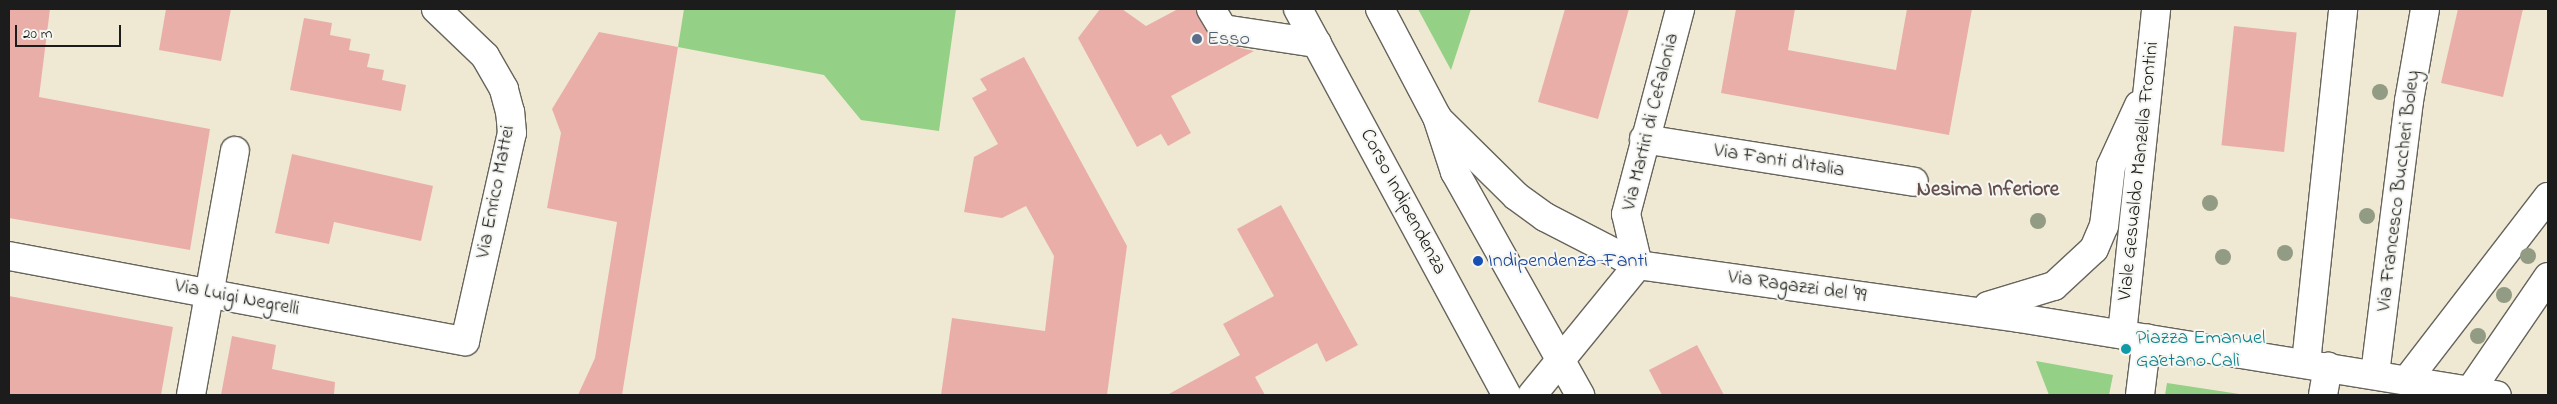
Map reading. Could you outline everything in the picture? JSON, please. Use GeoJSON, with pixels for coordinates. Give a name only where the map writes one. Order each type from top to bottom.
{"type":"FeatureCollection","features":[{"type":"Feature","properties":{"kind":"street","name":"Via Enrico Mattei"},"geometry":{"type":"LineString","coordinates":[[436,9],[485,56],[504,89],[511,119],[512,133],[465,341]]}},
{"type":"Feature","properties":{"kind":"street"},"geometry":{"type":"LineString","coordinates":[[1211,9],[1223,29],[1317,43]]}},
{"type":"Feature","properties":{"kind":"street","name":"Corso Indipendenza"},"geometry":{"type":"LineString","coordinates":[[1298,9],[1507,395]]}},
{"type":"Feature","properties":{"kind":"street"},"geometry":{"type":"LineString","coordinates":[[1380,9],[1437,117],[1455,172],[1580,395]]}},
{"type":"Feature","properties":{"kind":"street","name":"Via Martiri di Cefalonia"},"geometry":{"type":"LineString","coordinates":[[1638,264],[1626,214],[1644,139],[1680,9]]}},
{"type":"Feature","properties":{"kind":"street","name":"Viale Gesualdo Manzella Frontini"},"geometry":{"type":"LineString","coordinates":[[2140,395],[2135,336],[2148,83],[2156,9]]}},
{"type":"Feature","properties":{"kind":"street"},"geometry":{"type":"LineString","coordinates":[[2322,395],[2317,365],[2343,9]]}},
{"type":"Feature","properties":{"kind":"street","name":"Via Francesco Buccheri Boley"},"geometry":{"type":"LineString","coordinates":[[2375,374],[2409,101],[2425,9]]}},
{"type":"Feature","properties":{"kind":"street"},"geometry":{"type":"LineString","coordinates":[[1968,310],[2017,301],[2054,286],[2094,249],[2104,226],[2111,166],[2148,83]]}},
{"type":"Feature","properties":{"kind":"street","name":"Via Ragazzi del '99"},"geometry":{"type":"LineString","coordinates":[[1437,117],[1516,196],[1545,217],[1638,264],[1968,310],[2497,395]]}},
{"type":"Feature","properties":{"kind":"street","name":"Via Fanti d'Italia"},"geometry":{"type":"LineString","coordinates":[[1644,139],[1914,182]]}},
{"type":"Feature","properties":{"kind":"street"},"geometry":{"type":"LineString","coordinates":[[191,395],[235,151]]}},
{"type":"Feature","properties":{"kind":"street"},"geometry":{"type":"LineString","coordinates":[[2407,380],[2548,198]]}},
{"type":"Feature","properties":{"kind":"street","name":"Via Luigi Negrelli"},"geometry":{"type":"LineString","coordinates":[[9,256],[465,341]]}},
{"type":"Feature","properties":{"kind":"street"},"geometry":{"type":"LineString","coordinates":[[1532,395],[1638,264]]}},
{"type":"Feature","properties":{"kind":"street"},"geometry":{"type":"LineString","coordinates":[[2470,391],[2548,277]]}},
{"type":"Feature","properties":{"kind":"green space"},"geometry":{"type":"Polygon","coordinates":[[[684,9],[956,9],[939,131],[861,120],[824,75],[678,47],[684,9]]]}},
{"type":"Feature","properties":{"kind":"green space"},"geometry":{"type":"Polygon","coordinates":[[[1418,9],[1471,9],[1451,70],[1418,9]]]}},
{"type":"Feature","properties":{"kind":"green space"},"geometry":{"type":"Polygon","coordinates":[[[2036,361],[2113,375],[2109,395],[2049,395],[2036,361]]]}},
{"type":"Feature","properties":{"kind":"green space"},"geometry":{"type":"Polygon","coordinates":[[[2167,383],[2246,395],[2165,395],[2167,383]]]}},
{"type":"Feature","properties":{"kind":"building"},"geometry":{"type":"Polygon","coordinates":[[[9,9],[50,9],[39,97],[210,129],[190,250],[9,218],[9,9]]]}},
{"type":"Feature","properties":{"kind":"building"},"geometry":{"type":"Polygon","coordinates":[[[166,9],[231,9],[221,61],[159,50],[166,9]]]}},
{"type":"Feature","properties":{"kind":"building"},"geometry":{"type":"Polygon","coordinates":[[[1100,9],[1122,9],[1146,26],[1178,9],[1195,9],[1214,42],[1254,51],[1171,96],[1191,133],[1168,146],[1161,134],[1137,147],[1078,38],[1100,9]]]}},
{"type":"Feature","properties":{"kind":"building"},"geometry":{"type":"Polygon","coordinates":[[[1565,9],[1629,9],[1598,119],[1538,102],[1565,9]]]}},
{"type":"Feature","properties":{"kind":"building"},"geometry":{"type":"Polygon","coordinates":[[[1736,9],[1795,9],[1788,50],[1896,70],[1907,9],[1972,9],[1949,135],[1721,93],[1736,9]]]}},
{"type":"Feature","properties":{"kind":"building"},"geometry":{"type":"Polygon","coordinates":[[[2458,9],[2523,9],[2503,97],[2441,83],[2458,9]]]}},
{"type":"Feature","properties":{"kind":"building"},"geometry":{"type":"Polygon","coordinates":[[[304,18],[332,23],[330,35],[351,39],[349,50],[370,54],[367,67],[384,70],[382,80],[406,85],[401,111],[290,90],[304,18]]]}},
{"type":"Feature","properties":{"kind":"building"},"geometry":{"type":"Polygon","coordinates":[[[2234,26],[2297,33],[2284,152],[2221,145],[2234,26]]]}},
{"type":"Feature","properties":{"kind":"building"},"geometry":{"type":"Polygon","coordinates":[[[599,32],[678,47],[622,395],[578,395],[595,358],[617,222],[547,208],[561,133],[552,109],[599,32]]]}},
{"type":"Feature","properties":{"kind":"building"},"geometry":{"type":"Polygon","coordinates":[[[1024,57],[1127,246],[1107,395],[941,395],[952,318],[1045,331],[1054,256],[1026,206],[1002,218],[964,212],[974,157],[998,144],[972,98],[987,90],[980,79],[1024,57]]]}},
{"type":"Feature","properties":{"kind":"building"},"geometry":{"type":"Polygon","coordinates":[[[292,154],[433,186],[421,241],[334,222],[329,244],[275,233],[292,154]]]}},
{"type":"Feature","properties":{"kind":"building"},"geometry":{"type":"Polygon","coordinates":[[[1281,205],[1358,345],[1326,362],[1317,343],[1255,377],[1265,395],[1167,395],[1240,355],[1223,324],[1274,296],[1237,229],[1281,205]]]}},
{"type":"Feature","properties":{"kind":"building"},"geometry":{"type":"Polygon","coordinates":[[[9,296],[173,327],[161,395],[9,395],[9,296]]]}},
{"type":"Feature","properties":{"kind":"building"},"geometry":{"type":"Polygon","coordinates":[[[232,336],[276,345],[272,369],[335,382],[334,395],[221,395],[232,336]]]}},
{"type":"Feature","properties":{"kind":"building"},"geometry":{"type":"Polygon","coordinates":[[[1697,345],[1724,395],[1662,395],[1649,370],[1697,345]]]}},
{"type":"Feature","properties":{"kind":"place","name":"Esso"},"geometry":{"type":"Point","coordinates":[1197,39]}},
{"type":"Feature","properties":{"kind":"place","name":"Indipendenza-Fanti"},"geometry":{"type":"Point","coordinates":[1478,261]}},
{"type":"Feature","properties":{"kind":"place","name":"Piazza Emanuel Gaetano Calì"},"geometry":{"type":"Point","coordinates":[2126,349]}},
{"type":"Feature","properties":{"kind":"district","name":"Nesima Inferiore"},"geometry":{"type":"Point","coordinates":[1988,190]}}]}
